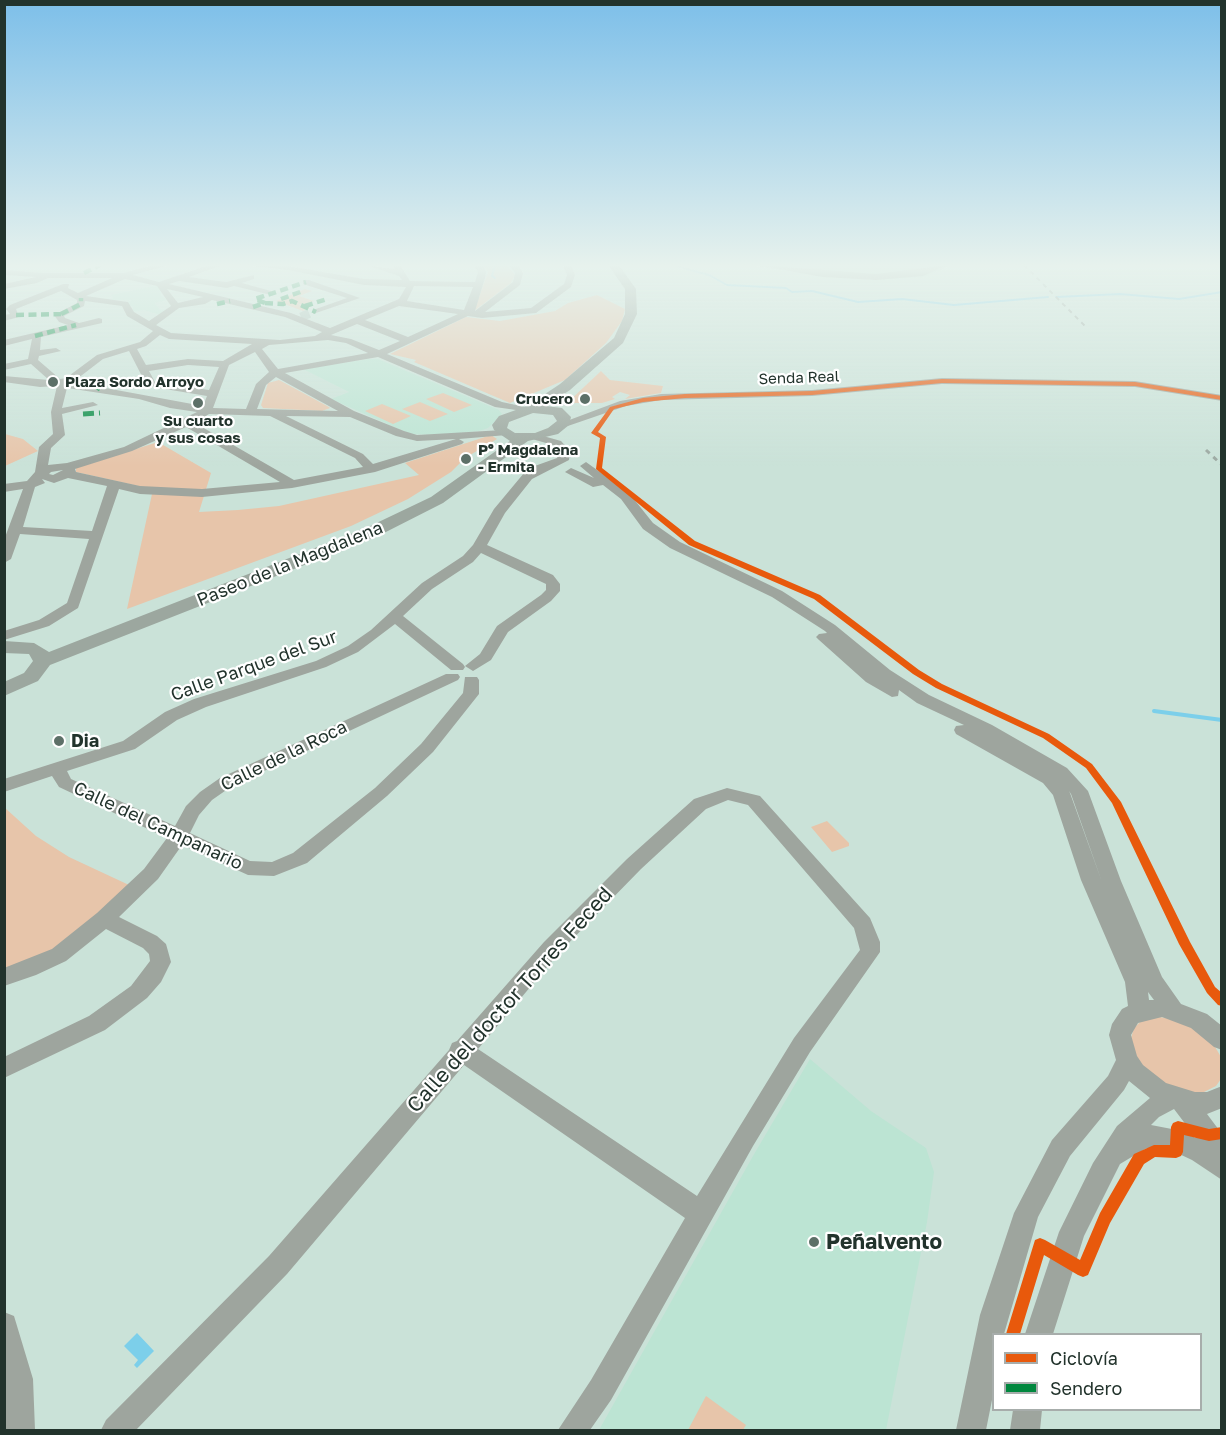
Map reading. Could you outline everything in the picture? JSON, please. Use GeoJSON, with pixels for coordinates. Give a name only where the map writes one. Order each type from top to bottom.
{"type":"FeatureCollection","features":[{"type":"Feature","properties":{"kind":"main road"},"geometry":{"type":"LineString","coordinates":[[513,431],[529,410],[565,387],[619,340],[623,332]]}},
{"type":"Feature","properties":{"kind":"main road"},"geometry":{"type":"LineString","coordinates":[[559,420],[560,403],[614,356],[633,332]]}},
{"type":"Feature","properties":{"kind":"main road"},"geometry":{"type":"LineString","coordinates":[[529,410],[559,420]]}},
{"type":"Feature","properties":{"kind":"main road"},"geometry":{"type":"LineString","coordinates":[[513,431],[559,420]]}},
{"type":"Feature","properties":{"kind":"main road","name":"Paseo de la Magdalena"},"geometry":{"type":"LineString","coordinates":[[38,655],[65,641],[369,525],[461,474],[513,431]]}},
{"type":"Feature","properties":{"kind":"main road"},"geometry":{"type":"LineString","coordinates":[[4,647],[38,655],[32,677],[5,690]]}},
{"type":"Feature","properties":{"kind":"street"},"geometry":{"type":"LineString","coordinates":[[29,332],[37,339],[33,358]]}},
{"type":"Feature","properties":{"kind":"street"},"geometry":{"type":"LineString","coordinates":[[4,343],[52,332]]}},
{"type":"Feature","properties":{"kind":"street"},"geometry":{"type":"LineString","coordinates":[[47,478],[45,447],[59,435],[56,412],[63,383],[100,357],[146,343],[148,338],[158,332],[174,337],[257,344],[312,339],[340,332]]}},
{"type":"Feature","properties":{"kind":"street"},"geometry":{"type":"LineString","coordinates":[[329,332],[500,405],[529,410]]}},
{"type":"Feature","properties":{"kind":"street"},"geometry":{"type":"LineString","coordinates":[[386,332],[410,341]]}},
{"type":"Feature","properties":{"kind":"street"},"geometry":{"type":"LineString","coordinates":[[250,413],[261,384],[275,372],[379,354],[428,332]]}},
{"type":"Feature","properties":{"kind":"street"},"geometry":{"type":"LineString","coordinates":[[191,421],[206,411],[225,364],[257,344]]}},
{"type":"Feature","properties":{"kind":"street"},"geometry":{"type":"LineString","coordinates":[[257,344],[275,372],[352,414],[407,437],[444,442]]}},
{"type":"Feature","properties":{"kind":"street"},"geometry":{"type":"LineString","coordinates":[[132,348],[151,384],[213,394]]}},
{"type":"Feature","properties":{"kind":"street"},"geometry":{"type":"LineString","coordinates":[[4,367],[56,351]]}},
{"type":"Feature","properties":{"kind":"street"},"geometry":{"type":"LineString","coordinates":[[33,358],[63,383]]}},
{"type":"Feature","properties":{"kind":"street"},"geometry":{"type":"LineString","coordinates":[[143,369],[188,362],[225,364]]}},
{"type":"Feature","properties":{"kind":"street"},"geometry":{"type":"LineString","coordinates":[[4,379],[40,384],[63,383],[206,411],[352,414]]}},
{"type":"Feature","properties":{"kind":"street","name":"Senda Real"},"geometry":{"type":"LineString","coordinates":[[559,420],[593,414],[630,402],[661,397],[813,393],[949,380],[1135,384],[1221,398]]}},
{"type":"Feature","properties":{"kind":"street"},"geometry":{"type":"LineString","coordinates":[[9,390],[21,381]]}},
{"type":"Feature","properties":{"kind":"street"},"geometry":{"type":"LineString","coordinates":[[56,412],[130,395]]}},
{"type":"Feature","properties":{"kind":"street"},"geometry":{"type":"LineString","coordinates":[[500,405],[513,431]]}},
{"type":"Feature","properties":{"kind":"street"},"geometry":{"type":"LineString","coordinates":[[328,413],[337,411],[338,406]]}},
{"type":"Feature","properties":{"kind":"street"},"geometry":{"type":"LineString","coordinates":[[69,410],[83,414]]}},
{"type":"Feature","properties":{"kind":"street"},"geometry":{"type":"LineString","coordinates":[[68,470],[128,449],[191,421],[220,412]]}},
{"type":"Feature","properties":{"kind":"street"},"geometry":{"type":"LineString","coordinates":[[274,414],[358,456],[371,470]]}},
{"type":"Feature","properties":{"kind":"street"},"geometry":{"type":"LineString","coordinates":[[559,420],[556,436],[573,466],[625,496],[648,526],[675,544],[777,594],[830,628],[884,674],[923,699],[986,729],[1060,772],[1079,791],[1111,881],[1153,982],[1173,1010]]}},
{"type":"Feature","properties":{"kind":"street"},"geometry":{"type":"LineString","coordinates":[[191,421],[292,484]]}},
{"type":"Feature","properties":{"kind":"street"},"geometry":{"type":"LineString","coordinates":[[4,488],[29,489],[47,478],[53,467],[114,485],[165,492],[202,493],[292,484],[371,470],[444,442],[478,435],[513,431],[557,443],[573,466],[615,497],[636,529],[663,549],[767,599],[819,632],[872,679],[913,706],[977,737],[1049,780],[1061,793],[1091,880],[1136,982],[1140,1011]]}},
{"type":"Feature","properties":{"kind":"street","name":"Calle Parque del Sur"},"geometry":{"type":"LineString","coordinates":[[4,786],[129,745],[171,716],[200,703],[321,664],[353,649],[427,586],[468,559],[479,547],[499,512],[528,476],[573,466]]}},
{"type":"Feature","properties":{"kind":"street"},"geometry":{"type":"LineString","coordinates":[[4,636],[44,623],[73,605],[114,485]]}},
{"type":"Feature","properties":{"kind":"street"},"geometry":{"type":"LineString","coordinates":[[5,556],[29,489]]}},
{"type":"Feature","properties":{"kind":"street"},"geometry":{"type":"LineString","coordinates":[[16,530],[96,535]]}},
{"type":"Feature","properties":{"kind":"street","name":"Calle del Campanario"},"geometry":{"type":"LineString","coordinates":[[57,769],[65,783],[248,868],[274,869],[300,858],[381,792],[427,748],[471,694],[463,673],[486,657],[502,629],[553,591],[553,584],[548,578],[479,547]]}},
{"type":"Feature","properties":{"kind":"street"},"geometry":{"type":"LineString","coordinates":[[394,616],[463,673]]}},
{"type":"Feature","properties":{"kind":"street","name":"Calle de la Roca"},"geometry":{"type":"LineString","coordinates":[[4,977],[29,969],[59,955],[104,919],[151,874],[179,836],[192,811],[206,796],[226,782],[463,673]]}},
{"type":"Feature","properties":{"kind":"street","name":"Calle del doctor Torres Feced"},"geometry":{"type":"LineString","coordinates":[[116,1431],[278,1265],[335,1202],[460,1050],[551,948],[634,864],[700,804],[727,794],[754,800],[863,924],[870,946],[861,966],[802,1045],[700,1213],[601,1390],[573,1431]]}},
{"type":"Feature","properties":{"kind":"street"},"geometry":{"type":"LineString","coordinates":[[4,1068],[97,1023],[139,992],[153,976],[160,962],[159,950],[150,942],[104,919]]}},
{"type":"Feature","properties":{"kind":"street"},"geometry":{"type":"LineString","coordinates":[[1221,1040],[1199,1021],[1173,1010],[1154,1008],[1140,1011],[1123,1024],[1121,1047],[1127,1060],[1146,1082],[1177,1099],[1209,1135],[1221,1157]]}},
{"type":"Feature","properties":{"kind":"street"},"geometry":{"type":"LineString","coordinates":[[460,1050],[700,1213]]}},
{"type":"Feature","properties":{"kind":"street"},"geometry":{"type":"LineString","coordinates":[[971,1431],[994,1315],[1027,1213],[1060,1148],[1116,1083],[1127,1060]]}},
{"type":"Feature","properties":{"kind":"street"},"geometry":{"type":"LineString","coordinates":[[1040,1333],[1072,1232],[1109,1160],[1126,1134],[1151,1109],[1177,1099],[1220,1103]]}},
{"type":"Feature","properties":{"kind":"street"},"geometry":{"type":"LineString","coordinates":[[1109,1160],[1140,1138],[1153,1136],[1177,1141],[1201,1152],[1221,1168]]}},
{"type":"Feature","properties":{"kind":"street"},"geometry":{"type":"LineString","coordinates":[[6,1333],[19,1379],[20,1431]]}},
{"type":"Feature","properties":{"kind":"street"},"geometry":{"type":"LineString","coordinates":[[1026,1431],[1028,1411]]}},
{"type":"Feature","properties":{"kind":"shaded area"},"geometry":{"type":"Polygon","coordinates":[[[435,332],[614,332],[606,343],[565,380],[510,403],[414,362],[416,360],[390,354],[435,332]]]}},
{"type":"Feature","properties":{"kind":"shaded area"},"geometry":{"type":"Polygon","coordinates":[[[378,359],[499,410],[502,414],[488,428],[479,431],[443,435],[410,434],[331,399],[349,392],[303,369],[378,359]]]}},
{"type":"Feature","properties":{"kind":"shaded area"},"geometry":{"type":"Polygon","coordinates":[[[601,371],[610,380],[663,386],[661,393],[625,399],[630,395],[620,392],[612,397],[615,399],[602,403],[567,403],[601,371]]]}},
{"type":"Feature","properties":{"kind":"shaded area"},"geometry":{"type":"Polygon","coordinates":[[[279,380],[330,408],[322,411],[263,408],[261,405],[268,383],[279,380]]]}},
{"type":"Feature","properties":{"kind":"shaded area"},"geometry":{"type":"Polygon","coordinates":[[[443,393],[472,405],[454,412],[426,399],[443,393]]]}},
{"type":"Feature","properties":{"kind":"shaded area"},"geometry":{"type":"Polygon","coordinates":[[[420,402],[448,414],[430,421],[402,409],[420,402]]]}},
{"type":"Feature","properties":{"kind":"shaded area"},"geometry":{"type":"Polygon","coordinates":[[[382,404],[411,416],[393,424],[365,411],[382,404]]]}},
{"type":"Feature","properties":{"kind":"shaded area"},"geometry":{"type":"Polygon","coordinates":[[[5,434],[23,439],[38,451],[5,466],[5,434]]]}},
{"type":"Feature","properties":{"kind":"shaded area"},"geometry":{"type":"Polygon","coordinates":[[[491,435],[497,439],[465,458],[451,472],[408,499],[351,526],[127,609],[152,494],[147,488],[76,472],[76,468],[158,442],[211,473],[199,512],[238,510],[279,506],[419,475],[405,463],[491,435]]]}},
{"type":"Feature","properties":{"kind":"shaded area"},"geometry":{"type":"Polygon","coordinates":[[[4,807],[36,836],[69,857],[129,885],[59,949],[4,971],[4,807]]]}},
{"type":"Feature","properties":{"kind":"shaded area"},"geometry":{"type":"Polygon","coordinates":[[[827,821],[849,843],[849,846],[832,852],[811,827],[827,821]]]}},
{"type":"Feature","properties":{"kind":"shaded area"},"geometry":{"type":"Polygon","coordinates":[[[1154,1016],[1183,1021],[1211,1040],[1221,1057],[1221,1079],[1216,1086],[1204,1092],[1189,1092],[1160,1082],[1138,1061],[1131,1038],[1134,1028],[1142,1020],[1154,1016]]]}},
{"type":"Feature","properties":{"kind":"shaded area","name":"Peñalvento"},"geometry":{"type":"Polygon","coordinates":[[[810,1059],[871,1111],[926,1148],[934,1172],[927,1222],[886,1430],[599,1430],[753,1156],[810,1059]]]}},
{"type":"Feature","properties":{"kind":"shaded area"},"geometry":{"type":"Polygon","coordinates":[[[706,1396],[746,1425],[743,1430],[688,1430],[706,1396]]]}},
{"type":"Feature","properties":{"kind":"water"},"geometry":{"type":"Polygon","coordinates":[[[137,1333],[154,1351],[137,1368],[134,1365],[138,1360],[124,1346],[137,1333]]]}},
{"type":"Feature","properties":{"kind":"waterway"},"geometry":{"type":"LineString","coordinates":[[1154,711],[1222,720]]}},
{"type":"Feature","properties":{"kind":"railway"},"geometry":{"type":"LineString","coordinates":[[1206,450],[1222,465]]}},
{"type":"Feature","properties":{"kind":"marked path"},"geometry":{"type":"LineString","coordinates":[[35,336],[50,332]]}},
{"type":"Feature","properties":{"kind":"marked path"},"geometry":{"type":"LineString","coordinates":[[97,390],[102,382],[98,381]]}},
{"type":"Feature","properties":{"kind":"marked path"},"geometry":{"type":"LineString","coordinates":[[83,414],[100,413]]}},
{"type":"Feature","properties":{"kind":"cycle path"},"geometry":{"type":"LineString","coordinates":[[1222,398],[1135,384],[942,381],[812,393],[685,396],[643,400],[612,408],[594,433],[603,437],[599,469],[692,543],[817,597],[916,672],[939,686],[1046,736],[1089,766],[1116,802],[1185,944],[1211,990],[1222,1001]]}},
{"type":"Feature","properties":{"kind":"cycle path"},"geometry":{"type":"LineString","coordinates":[[1013,1333],[1040,1245],[1083,1270],[1105,1218],[1139,1159],[1154,1151],[1176,1152],[1178,1127],[1209,1135],[1222,1133]]}},
{"type":"Feature","properties":{"kind":"place","name":"Plaza Sordo Arroyo"},"geometry":{"type":"Point","coordinates":[53,382]}},
{"type":"Feature","properties":{"kind":"place","name":"Crucero"},"geometry":{"type":"Point","coordinates":[585,399]}},
{"type":"Feature","properties":{"kind":"place","name":"Su cuarto y sus cosas"},"geometry":{"type":"Point","coordinates":[198,403]}},
{"type":"Feature","properties":{"kind":"place","name":"Pº Magdalena - Ermita"},"geometry":{"type":"Point","coordinates":[466,459]}},
{"type":"Feature","properties":{"kind":"place","name":"Dia"},"geometry":{"type":"Point","coordinates":[59,741]}},
{"type":"Feature","properties":{"kind":"place","name":"Peñalvento"},"geometry":{"type":"Point","coordinates":[814,1242]}}]}
